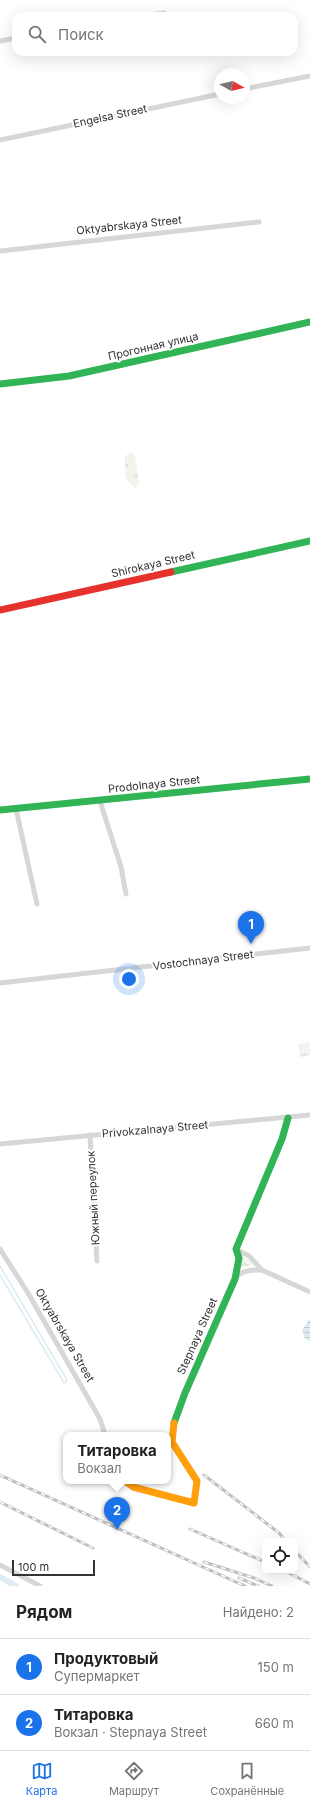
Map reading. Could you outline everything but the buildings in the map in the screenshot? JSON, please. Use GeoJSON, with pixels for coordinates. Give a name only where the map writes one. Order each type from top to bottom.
{"type":"FeatureCollection","features":[{"type":"Feature","properties":{"kind":"street"},"geometry":{"type":"LineString","coordinates":[[0,41],[12,39]]}},
{"type":"Feature","properties":{"kind":"street"},"geometry":{"type":"LineString","coordinates":[[250,88],[310,76]]}},
{"type":"Feature","properties":{"kind":"street","name":"Engelsa Street"},"geometry":{"type":"LineString","coordinates":[[0,140],[214,95]]}},
{"type":"Feature","properties":{"kind":"street","name":"Oktyabrskaya Street"},"geometry":{"type":"LineString","coordinates":[[0,251],[260,222]]}},
{"type":"Feature","properties":{"kind":"street","name":"Прогонная улица"},"geometry":{"type":"LineString","coordinates":[[0,384],[69,376],[310,322]]}},
{"type":"Feature","properties":{"kind":"street","name":"Shirokaya Street"},"geometry":{"type":"LineString","coordinates":[[0,610],[310,541]]}},
{"type":"Feature","properties":{"kind":"street","name":"Prodolnaya Street"},"geometry":{"type":"LineString","coordinates":[[0,810],[310,779]]}},
{"type":"Feature","properties":{"kind":"street"},"geometry":{"type":"LineString","coordinates":[[100,801],[121,867],[126,894]]}},
{"type":"Feature","properties":{"kind":"street"},"geometry":{"type":"LineString","coordinates":[[16,808],[37,904]]}},
{"type":"Feature","properties":{"kind":"street","name":"Vostochnaya Street"},"geometry":{"type":"LineString","coordinates":[[0,983],[310,948]]}},
{"type":"Feature","properties":{"kind":"street","name":"Privokzalnaya Street"},"geometry":{"type":"LineString","coordinates":[[0,1144],[310,1115]]}},
{"type":"Feature","properties":{"kind":"street","name":"Stepnaya Street"},"geometry":{"type":"LineString","coordinates":[[129,1484],[133,1487],[194,1503],[197,1481],[172,1442],[174,1423],[185,1393],[235,1278],[239,1258],[236,1249],[282,1139],[288,1118]]}},
{"type":"Feature","properties":{"kind":"street","name":"Южный переулок"},"geometry":{"type":"LineString","coordinates":[[90,1135],[97,1261]]}},
{"type":"Feature","properties":{"kind":"street","name":"Oktyabrskaya Street"},"geometry":{"type":"LineString","coordinates":[[0,1249],[28,1293],[100,1419],[104,1432]]}},
{"type":"Feature","properties":{"kind":"street"},"geometry":{"type":"LineString","coordinates":[[236,1249],[249,1256],[262,1270],[310,1292]]}},
{"type":"Feature","properties":{"kind":"street"},"geometry":{"type":"LineString","coordinates":[[235,1278],[240,1273],[250,1270],[262,1270]]}},
{"type":"Feature","properties":{"kind":"street"},"geometry":{"type":"LineString","coordinates":[[0,1565],[40,1586]]}},
{"type":"Feature","properties":{"kind":"green space"},"geometry":{"type":"Polygon","coordinates":[[[132,452],[135,457],[139,484],[135,489],[125,477],[125,456],[132,452]]]}},
{"type":"Feature","properties":{"kind":"green space"},"geometry":{"type":"Polygon","coordinates":[[[310,1042],[310,1055],[300,1057],[298,1044],[310,1042]]]}},
{"type":"Feature","properties":{"kind":"green space"},"geometry":{"type":"Polygon","coordinates":[[[242,1257],[249,1260],[254,1265],[241,1267],[240,1264],[242,1257]]]}},
{"type":"Feature","properties":{"kind":"shaded area"},"geometry":{"type":"Polygon","coordinates":[[[310,1318],[310,1341],[305,1339],[302,1330],[310,1318]]]}},
{"type":"Feature","properties":{"kind":"waterway"},"geometry":{"type":"LineString","coordinates":[[0,1266],[67,1380],[64,1383],[0,1275]]}},
{"type":"Feature","properties":{"kind":"waterway"},"geometry":{"type":"LineString","coordinates":[[0,1577],[16,1586]]}},
{"type":"Feature","properties":{"kind":"railway"},"geometry":{"type":"LineString","coordinates":[[0,1475],[245,1586]]}},
{"type":"Feature","properties":{"kind":"railway"},"geometry":{"type":"LineString","coordinates":[[204,1475],[283,1538]]}},
{"type":"Feature","properties":{"kind":"railway"},"geometry":{"type":"LineString","coordinates":[[0,1502],[93,1548]]}},
{"type":"Feature","properties":{"kind":"railway"},"geometry":{"type":"LineString","coordinates":[[190,1529],[262,1561]]}},
{"type":"Feature","properties":{"kind":"railway"},"geometry":{"type":"LineString","coordinates":[[298,1554],[310,1567]]}},
{"type":"Feature","properties":{"kind":"railway"},"geometry":{"type":"LineString","coordinates":[[204,1562],[254,1578],[272,1586]]}},
{"type":"Feature","properties":{"kind":"railway"},"geometry":{"type":"LineString","coordinates":[[291,1574],[310,1584]]}},
{"type":"Feature","properties":{"kind":"railway"},"geometry":{"type":"LineString","coordinates":[[239,1578],[258,1586]]}},
{"type":"Feature","properties":{"kind":"traffic: fast"},"geometry":{"type":"LineString","coordinates":[[0,384],[69,376],[310,322]]}},
{"type":"Feature","properties":{"kind":"traffic: fast"},"geometry":{"type":"LineString","coordinates":[[171,572],[310,541]]}},
{"type":"Feature","properties":{"kind":"traffic: fast"},"geometry":{"type":"LineString","coordinates":[[0,810],[310,779]]}},
{"type":"Feature","properties":{"kind":"traffic: fast"},"geometry":{"type":"LineString","coordinates":[[174,1423],[185,1393],[235,1279],[239,1258],[236,1249],[282,1139],[288,1118]]}},
{"type":"Feature","properties":{"kind":"traffic: slow"},"geometry":{"type":"LineString","coordinates":[[129,1484],[133,1487],[194,1503],[197,1481],[172,1442],[174,1423]]}},
{"type":"Feature","properties":{"kind":"traffic: jam"},"geometry":{"type":"LineString","coordinates":[[0,610],[171,572]]}},
{"type":"Feature","properties":{"kind":"place","name":"Продуктовый"},"geometry":{"type":"Point","coordinates":[251,944]}},
{"type":"Feature","properties":{"kind":"place","name":"Титаровка"},"geometry":{"type":"Point","coordinates":[117,1530]}}]}
